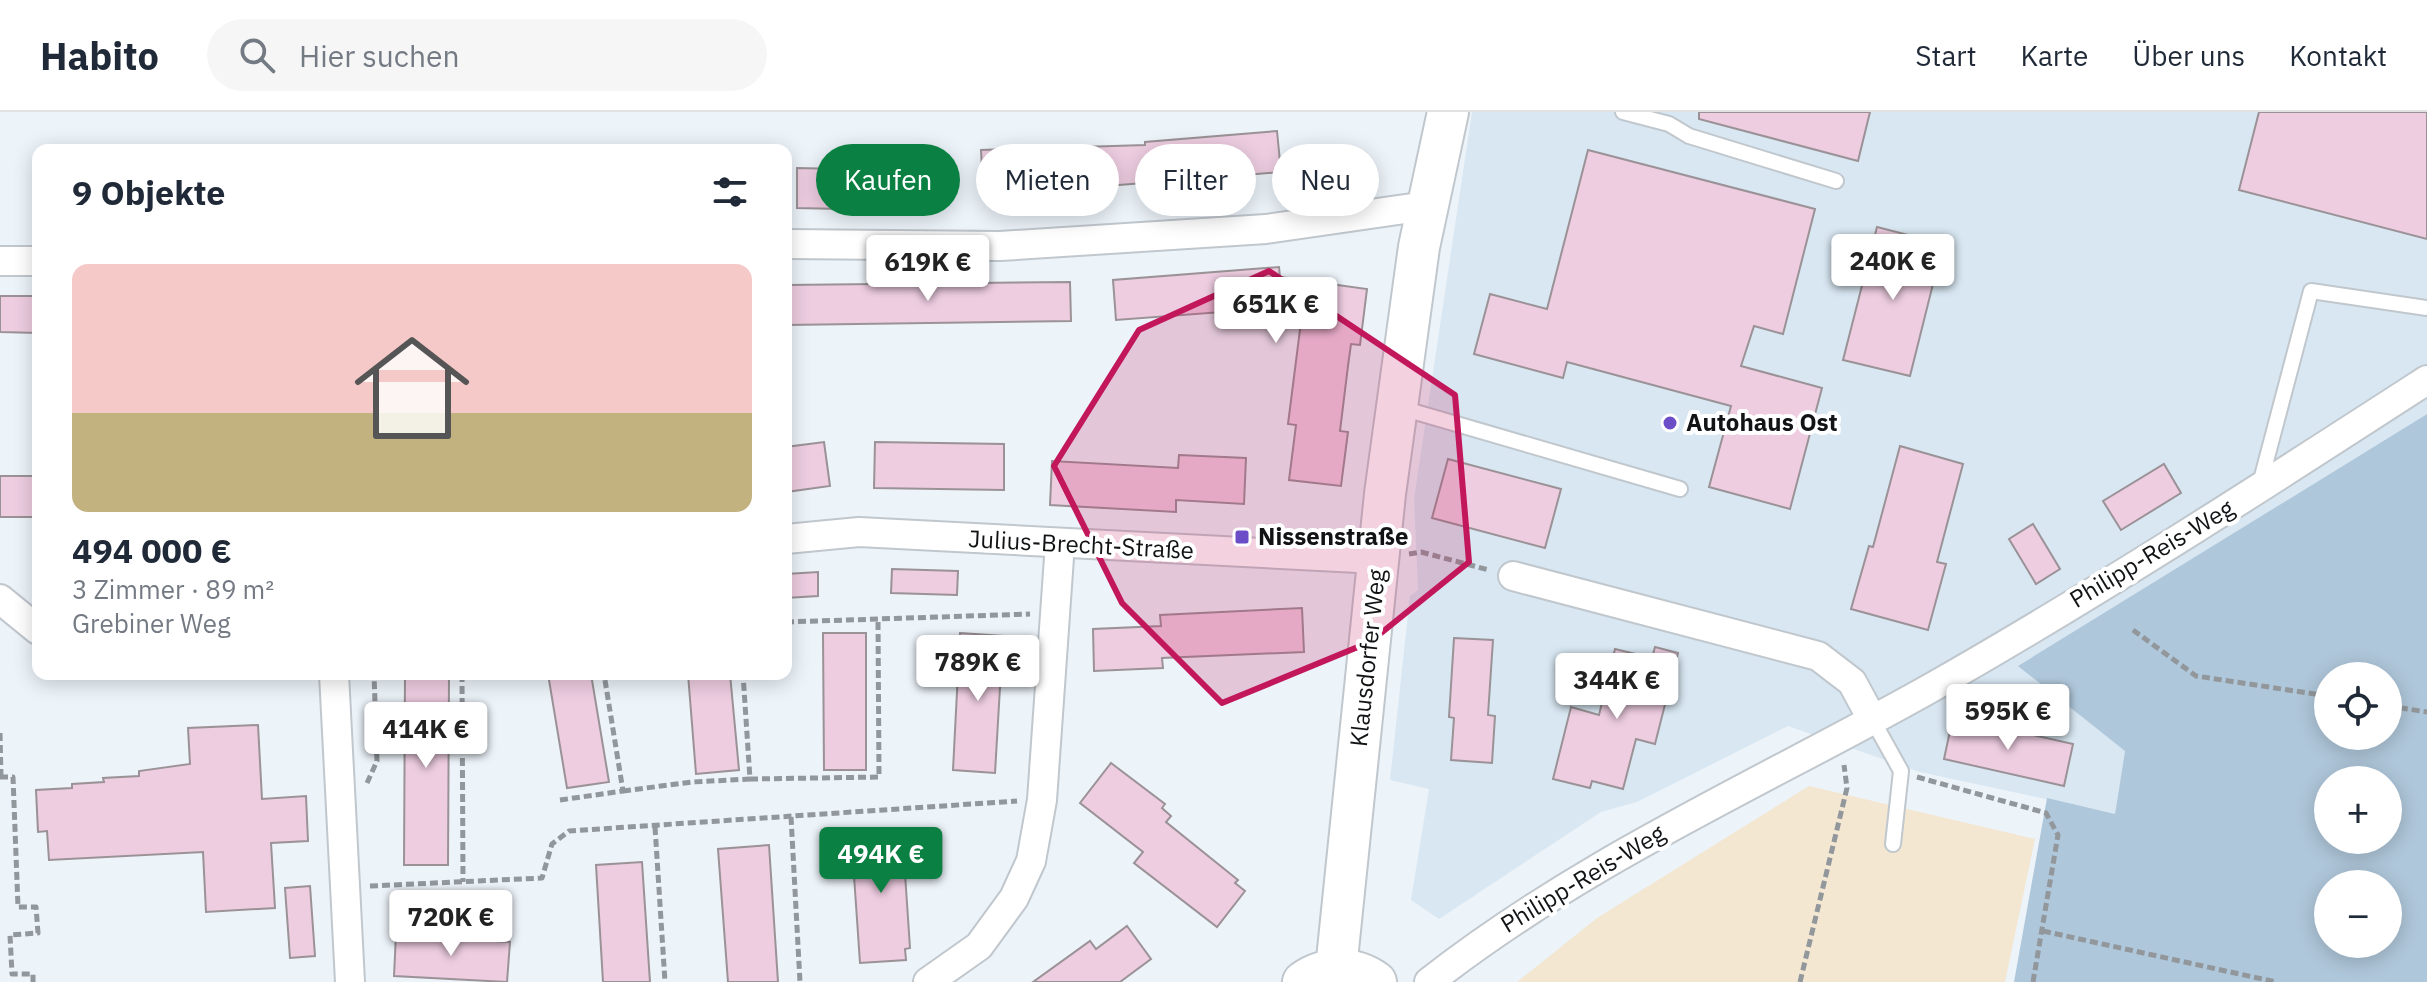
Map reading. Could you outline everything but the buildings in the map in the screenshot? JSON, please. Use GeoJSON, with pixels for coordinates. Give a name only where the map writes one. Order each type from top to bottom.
{"type":"FeatureCollection","features":[{"type":"Feature","properties":{"kind":"street","name":"Klausdorfer Weg"},"geometry":{"type":"LineString","coordinates":[[1376,982],[1355,971],[1320,976],[1426,206],[1448,112]]}},
{"type":"Feature","properties":{"kind":"street"},"geometry":{"type":"LineString","coordinates":[[792,244],[1000,246],[1266,229],[1426,206]]}},
{"type":"Feature","properties":{"kind":"street"},"geometry":{"type":"LineString","coordinates":[[0,261],[32,261]]}},
{"type":"Feature","properties":{"kind":"street","name":"Philipp-Reis-Weg"},"geometry":{"type":"LineString","coordinates":[[1429,982],[1549,895],[1872,719],[2259,489],[2427,380]]}},
{"type":"Feature","properties":{"kind":"street","name":"Julius-Brecht-Straße"},"geometry":{"type":"LineString","coordinates":[[792,538],[859,532],[1377,559]]}},
{"type":"Feature","properties":{"kind":"street"},"geometry":{"type":"LineString","coordinates":[[928,982],[979,946],[1014,898],[1031,861],[1042,800],[1060,543]]}},
{"type":"Feature","properties":{"kind":"street"},"geometry":{"type":"LineString","coordinates":[[1513,576],[1818,656],[1852,682],[1872,719]]}},
{"type":"Feature","properties":{"kind":"street"},"geometry":{"type":"LineString","coordinates":[[0,599],[32,625]]}},
{"type":"Feature","properties":{"kind":"street"},"geometry":{"type":"LineString","coordinates":[[334,680],[350,982]]}},
{"type":"Feature","properties":{"kind":"lane"},"geometry":{"type":"LineString","coordinates":[[1623,112],[1669,124],[1689,136],[1836,181]]}},
{"type":"Feature","properties":{"kind":"lane"},"geometry":{"type":"LineString","coordinates":[[2259,489],[2311,291],[2427,308]]}},
{"type":"Feature","properties":{"kind":"lane"},"geometry":{"type":"LineString","coordinates":[[1397,407],[1680,489]]}},
{"type":"Feature","properties":{"kind":"lane"},"geometry":{"type":"LineString","coordinates":[[1872,719],[1901,771],[1893,844]]}},
{"type":"Feature","properties":{"kind":"path"},"geometry":{"type":"LineString","coordinates":[[1377,559],[1421,552],[1513,576]]}},
{"type":"Feature","properties":{"kind":"path"},"geometry":{"type":"LineString","coordinates":[[792,622],[1055,613]]}},
{"type":"Feature","properties":{"kind":"path"},"geometry":{"type":"LineString","coordinates":[[560,800],[692,782],[879,777],[878,619]]}},
{"type":"Feature","properties":{"kind":"path"},"geometry":{"type":"LineString","coordinates":[[2133,630],[2196,676],[2314,694]]}},
{"type":"Feature","properties":{"kind":"path"},"geometry":{"type":"LineString","coordinates":[[340,807],[357,805],[377,761],[374,680]]}},
{"type":"Feature","properties":{"kind":"path"},"geometry":{"type":"LineString","coordinates":[[462,680],[463,882]]}},
{"type":"Feature","properties":{"kind":"path"},"geometry":{"type":"LineString","coordinates":[[605,680],[623,791]]}},
{"type":"Feature","properties":{"kind":"path"},"geometry":{"type":"LineString","coordinates":[[743,680],[750,779]]}},
{"type":"Feature","properties":{"kind":"path"},"geometry":{"type":"LineString","coordinates":[[2402,708],[2427,712]]}},
{"type":"Feature","properties":{"kind":"path"},"geometry":{"type":"LineString","coordinates":[[0,733],[0,777],[13,777],[18,907],[36,907],[38,933],[10,935],[12,974],[33,974],[33,982]]}},
{"type":"Feature","properties":{"kind":"path"},"geometry":{"type":"LineString","coordinates":[[1800,982],[1847,788],[1839,737]]}},
{"type":"Feature","properties":{"kind":"path"},"geometry":{"type":"LineString","coordinates":[[1901,771],[2046,813],[2058,835],[2033,982]]}},
{"type":"Feature","properties":{"kind":"path"},"geometry":{"type":"LineString","coordinates":[[345,887],[542,878],[552,844],[569,831],[1042,800]]}},
{"type":"Feature","properties":{"kind":"path"},"geometry":{"type":"LineString","coordinates":[[791,817],[800,982]]}},
{"type":"Feature","properties":{"kind":"path"},"geometry":{"type":"LineString","coordinates":[[655,827],[665,982]]}},
{"type":"Feature","properties":{"kind":"path"},"geometry":{"type":"LineString","coordinates":[[2043,931],[2276,982]]}},
{"type":"Feature","properties":{"kind":"highlighted area"},"geometry":{"type":"Polygon","coordinates":[[[1269,271],[1455,395],[1469,562],[1370,642],[1222,703],[1122,603],[1054,466],[1139,330],[1269,271]]]}},
{"type":"Feature","properties":{"kind":"shaded area"},"geometry":{"type":"Polygon","coordinates":[[[1472,112],[2427,112],[2427,414],[2019,666],[2125,750],[2115,814],[1920,772],[1788,726],[1637,802],[1601,812],[1439,919],[1411,900],[1429,789],[1390,780],[1410,596],[1418,590],[1414,499],[1472,112]]]}},
{"type":"Feature","properties":{"kind":"shaded area"},"geometry":{"type":"Polygon","coordinates":[[[2427,414],[2427,982],[2014,982],[2047,798],[2115,814],[2125,751],[2018,666],[2427,414]]]}},
{"type":"Feature","properties":{"kind":"shaded area"},"geometry":{"type":"Polygon","coordinates":[[[1809,786],[2035,839],[2005,982],[1517,982],[1597,918],[1809,786]]]}},
{"type":"Feature","properties":{"kind":"place","name":"Autohaus Ost"},"geometry":{"type":"Point","coordinates":[1670,423]}},
{"type":"Feature","properties":{"kind":"place","name":"Nissenstraße"},"geometry":{"type":"Point","coordinates":[1242,537]}}]}
